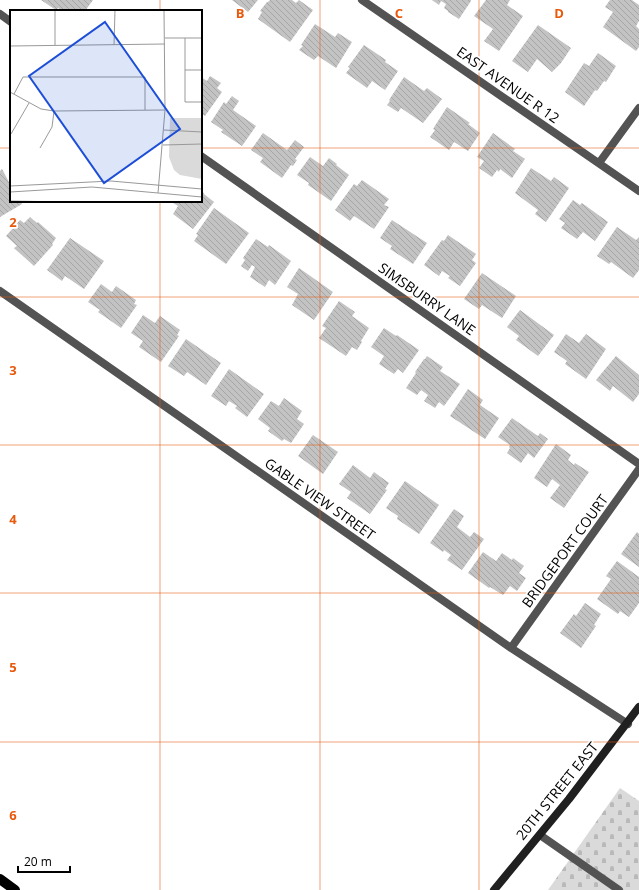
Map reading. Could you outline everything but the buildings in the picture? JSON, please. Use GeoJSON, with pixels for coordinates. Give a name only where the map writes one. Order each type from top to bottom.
{"type":"FeatureCollection","features":[{"type":"Feature","properties":{"kind":"main road"},"geometry":{"type":"LineString","coordinates":[[0,879],[15,890]]}},
{"type":"Feature","properties":{"kind":"street","name":"EAST AVENUE R 12"},"geometry":{"type":"LineString","coordinates":[[362,0],[639,191]]}},
{"type":"Feature","properties":{"kind":"street"},"geometry":{"type":"LineString","coordinates":[[0,14],[10,21]]}},
{"type":"Feature","properties":{"kind":"street"},"geometry":{"type":"LineString","coordinates":[[599,164],[639,108]]}},
{"type":"Feature","properties":{"kind":"street","name":"SIMSBURRY LANE"},"geometry":{"type":"LineString","coordinates":[[202,157],[639,464]]}},
{"type":"Feature","properties":{"kind":"street","name":"GABLE VIEW STREET"},"geometry":{"type":"LineString","coordinates":[[1,294],[511,648],[628,724]]}},
{"type":"Feature","properties":{"kind":"street","name":"BRIDGEPORT COURT"},"geometry":{"type":"LineString","coordinates":[[511,648],[639,469]]}},
{"type":"Feature","properties":{"kind":"street","name":"20TH STREET EAST"},"geometry":{"type":"LineString","coordinates":[[494,890],[569,799],[628,724],[639,707]]}},
{"type":"Feature","properties":{"kind":"street"},"geometry":{"type":"LineString","coordinates":[[540,835],[619,890]]}},
{"type":"Feature","properties":{"kind":"green space"},"geometry":{"type":"Polygon","coordinates":[[[620,788],[639,801],[639,890],[548,890],[620,788]]]}}]}
